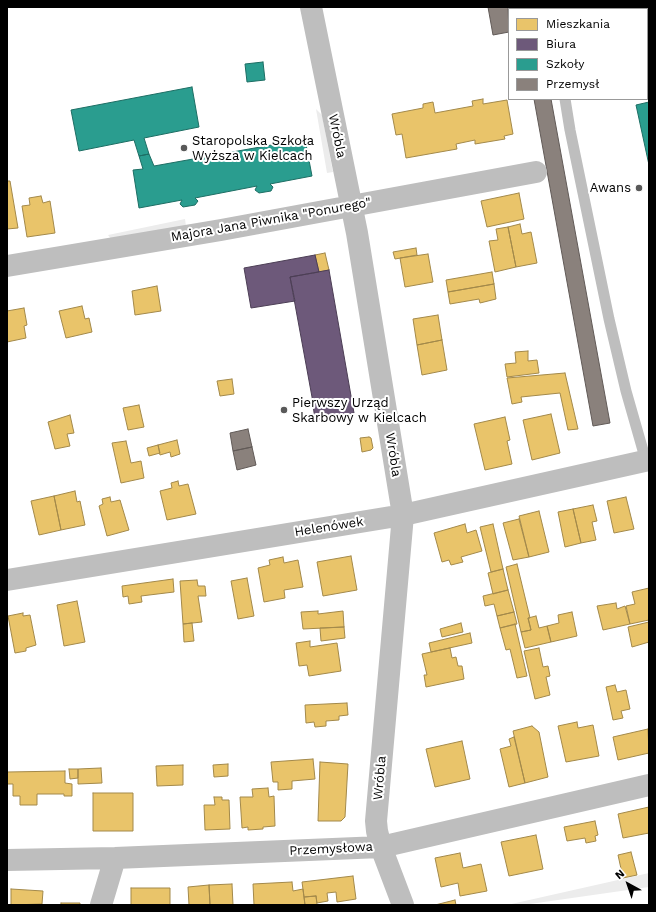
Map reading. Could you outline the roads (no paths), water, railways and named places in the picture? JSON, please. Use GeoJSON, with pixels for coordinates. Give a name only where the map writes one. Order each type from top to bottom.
{"type":"FeatureCollection","features":[{"type":"Feature","properties":{"kind":"street","name":"Wróbla"},"geometry":{"type":"LineString","coordinates":[[311,7],[357,233],[402,515],[376,821],[381,847],[403,905]]}},
{"type":"Feature","properties":{"kind":"street","name":"Majora Jana Piwnika \"Ponurego\""},"geometry":{"type":"LineString","coordinates":[[7,266],[221,230],[536,172]]}},
{"type":"Feature","properties":{"kind":"street","name":"Helenówek"},"geometry":{"type":"LineString","coordinates":[[7,580],[402,515],[648,461]]}},
{"type":"Feature","properties":{"kind":"street","name":"Przemysłowa"},"geometry":{"type":"LineString","coordinates":[[7,860],[115,858],[381,847],[649,785]]}},
{"type":"Feature","properties":{"kind":"street"},"geometry":{"type":"LineString","coordinates":[[101,905],[115,858]]}},
{"type":"Feature","properties":{"kind":"lane"},"geometry":{"type":"LineString","coordinates":[[565,100],[571,138],[609,319],[626,391],[648,461]]}},
{"type":"Feature","properties":{"kind":"place","name":"Staropolska Szkoła Wyższa w Kielcach"},"geometry":{"type":"Point","coordinates":[184,148]}},
{"type":"Feature","properties":{"kind":"place","name":"Awans"},"geometry":{"type":"Point","coordinates":[639,188]}},
{"type":"Feature","properties":{"kind":"place","name":"Pierwszy Urząd Skarbowy w Kielcach"},"geometry":{"type":"Point","coordinates":[284,410]}}]}
